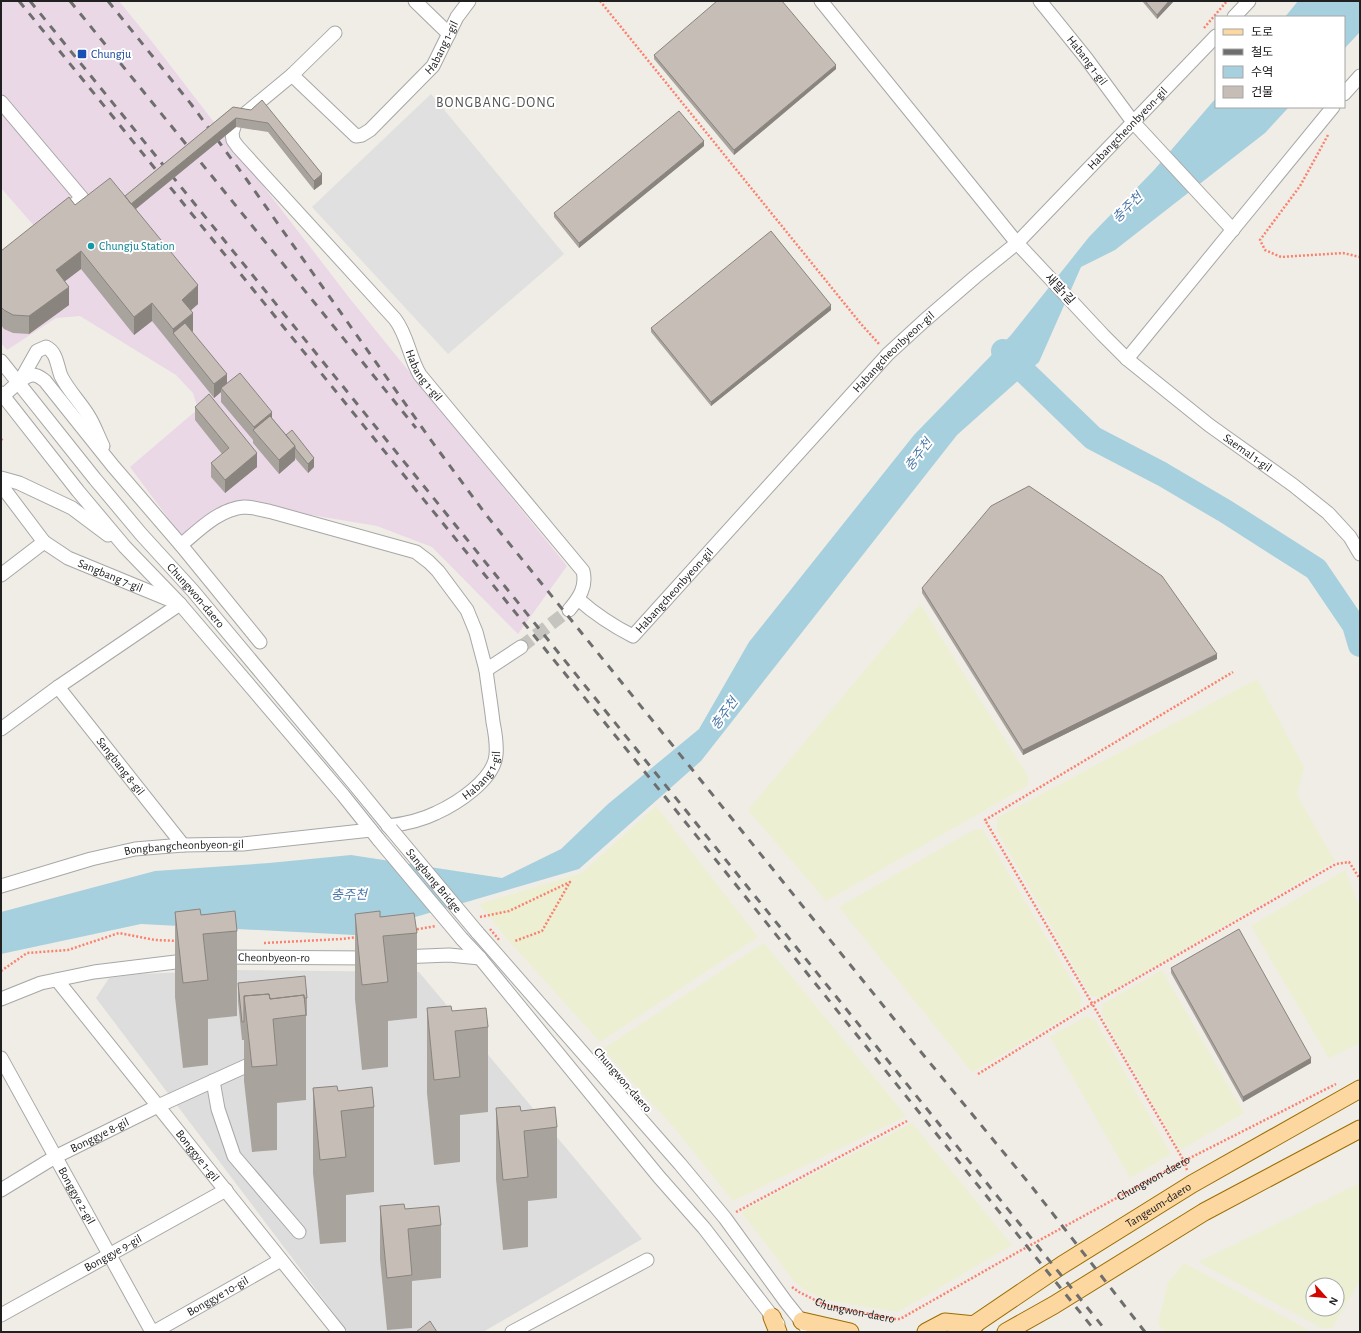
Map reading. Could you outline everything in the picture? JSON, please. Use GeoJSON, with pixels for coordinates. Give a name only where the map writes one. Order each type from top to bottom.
{"type":"FeatureCollection","features":[{"type":"Feature","properties":{"kind":"main road","name":"Tangeum-daero"},"geometry":{"type":"LineString","coordinates":[[969,1329],[1062,1265],[1192,1184],[1360,1089]]}},
{"type":"Feature","properties":{"kind":"main road"},"geometry":{"type":"LineString","coordinates":[[1006,1332],[1054,1305],[1204,1212],[1360,1128]]}},
{"type":"Feature","properties":{"kind":"main road"},"geometry":{"type":"LineString","coordinates":[[926,1332],[945,1322],[969,1329]]}},
{"type":"Feature","properties":{"kind":"main road"},"geometry":{"type":"LineString","coordinates":[[806,1326],[850,1332]]}},
{"type":"Feature","properties":{"kind":"street"},"geometry":{"type":"LineString","coordinates":[[415,1],[449,34]]}},
{"type":"Feature","properties":{"kind":"street","name":"Habang 1-gil"},"geometry":{"type":"LineString","coordinates":[[469,1],[457,17],[434,66],[370,130],[362,135],[356,136],[292,75],[240,118],[235,124],[232,133],[233,140],[399,324],[407,340],[414,363],[420,375],[583,571],[585,578],[582,593],[569,610]]}},
{"type":"Feature","properties":{"kind":"street","name":"새말1길"},"geometry":{"type":"LineString","coordinates":[[821,1],[1017,243],[1103,335]]}},
{"type":"Feature","properties":{"kind":"street","name":"Habang 1-gil"},"geometry":{"type":"LineString","coordinates":[[1040,1],[1086,58],[1133,122],[1233,230]]}},
{"type":"Feature","properties":{"kind":"street"},"geometry":{"type":"LineString","coordinates":[[1235,16],[1249,1]]}},
{"type":"Feature","properties":{"kind":"street"},"geometry":{"type":"LineString","coordinates":[[292,75],[334,33]]}},
{"type":"Feature","properties":{"kind":"street","name":"Habangcheonbyeon-gil"},"geometry":{"type":"LineString","coordinates":[[578,599],[590,610],[614,626],[633,636],[888,354],[946,301],[1017,243],[1215,37]]}},
{"type":"Feature","properties":{"kind":"street"},"geometry":{"type":"LineString","coordinates":[[1345,93],[1360,76]]}},
{"type":"Feature","properties":{"kind":"street"},"geometry":{"type":"LineString","coordinates":[[1,102],[82,198],[53,222]]}},
{"type":"Feature","properties":{"kind":"street"},"geometry":{"type":"LineString","coordinates":[[1127,359],[1332,108]]}},
{"type":"Feature","properties":{"kind":"street","name":"Saemal 1-gil"},"geometry":{"type":"LineString","coordinates":[[1103,335],[1127,359],[1209,424],[1292,484],[1355,535],[1360,554]]}},
{"type":"Feature","properties":{"kind":"street"},"geometry":{"type":"LineString","coordinates":[[18,383],[37,352],[41,348],[46,347],[50,349],[56,358],[61,376],[88,415],[113,466]]}},
{"type":"Feature","properties":{"kind":"street","name":"Chungwon-daero"},"geometry":{"type":"LineString","coordinates":[[1,361],[94,479],[141,534],[193,591],[390,828]]}},
{"type":"Feature","properties":{"kind":"street"},"geometry":{"type":"LineString","coordinates":[[2,396],[26,377],[33,375],[38,376],[45,381],[113,466],[181,545],[260,642]]}},
{"type":"Feature","properties":{"kind":"street","name":"Chungwon-daero"},"geometry":{"type":"LineString","coordinates":[[2,396],[125,547],[180,604],[375,835]]}},
{"type":"Feature","properties":{"kind":"street"},"geometry":{"type":"LineString","coordinates":[[1,478],[19,483],[72,508],[125,547]]}},
{"type":"Feature","properties":{"kind":"street","name":"Sangbang 7-gil"},"geometry":{"type":"LineString","coordinates":[[1,485],[44,542],[68,558],[180,604]]}},
{"type":"Feature","properties":{"kind":"street","name":"Habang 1-gil"},"geometry":{"type":"LineString","coordinates":[[181,545],[221,514],[243,507],[256,508],[416,552],[438,571],[467,610],[476,632],[486,670],[495,734],[496,756],[492,768],[480,783],[454,803],[434,814],[390,828]]}},
{"type":"Feature","properties":{"kind":"street"},"geometry":{"type":"LineString","coordinates":[[1,575],[44,542]]}},
{"type":"Feature","properties":{"kind":"street"},"geometry":{"type":"LineString","coordinates":[[1,729],[58,687],[180,604]]}},
{"type":"Feature","properties":{"kind":"street"},"geometry":{"type":"LineString","coordinates":[[486,670],[521,647]]}},
{"type":"Feature","properties":{"kind":"street","name":"Sangbang 8-gil"},"geometry":{"type":"LineString","coordinates":[[58,687],[183,845]]}},
{"type":"Feature","properties":{"kind":"street","name":"Sangbang Bridge"},"geometry":{"type":"LineString","coordinates":[[390,828],[477,932]]}},
{"type":"Feature","properties":{"kind":"street","name":"Sangbang Bridge"},"geometry":{"type":"LineString","coordinates":[[375,835],[462,939],[480,958]]}},
{"type":"Feature","properties":{"kind":"street","name":"Bongbangcheonbyeon-gil"},"geometry":{"type":"LineString","coordinates":[[1,886],[91,859],[135,849],[183,845],[243,844],[375,835]]}},
{"type":"Feature","properties":{"kind":"street","name":"Chungwon-daero"},"geometry":{"type":"LineString","coordinates":[[477,932],[675,1158],[725,1218],[786,1302],[806,1326]]}},
{"type":"Feature","properties":{"kind":"street","name":"Cheonbyeon-ro"},"geometry":{"type":"LineString","coordinates":[[1,999],[41,983],[94,972],[226,956],[385,958],[449,955],[480,958]]}},
{"type":"Feature","properties":{"kind":"street"},"geometry":{"type":"LineString","coordinates":[[480,958],[659,1178],[704,1228],[775,1324],[784,1332]]}},
{"type":"Feature","properties":{"kind":"street","name":"Bonggye 1-gil"},"geometry":{"type":"LineString","coordinates":[[58,980],[339,1332]]}},
{"type":"Feature","properties":{"kind":"street","name":"Bonggye 2-gil"},"geometry":{"type":"LineString","coordinates":[[1,1058],[153,1332]]}},
{"type":"Feature","properties":{"kind":"street","name":"Bonggye 8-gil"},"geometry":{"type":"LineString","coordinates":[[1,1190],[56,1157],[158,1106],[255,1062]]}},
{"type":"Feature","properties":{"kind":"street"},"geometry":{"type":"LineString","coordinates":[[213,1081],[218,1109],[234,1156],[299,1232]]}},
{"type":"Feature","properties":{"kind":"street","name":"Bonggye 9-gil"},"geometry":{"type":"LineString","coordinates":[[1,1315],[226,1190]]}},
{"type":"Feature","properties":{"kind":"street","name":"Bonggye 10-gil"},"geometry":{"type":"LineString","coordinates":[[153,1332],[281,1260]]}},
{"type":"Feature","properties":{"kind":"street"},"geometry":{"type":"LineString","coordinates":[[512,1332],[647,1260]]}},
{"type":"Feature","properties":{"kind":"path"},"geometry":{"type":"LineString","coordinates":[[600,1],[861,324],[888,354]]}},
{"type":"Feature","properties":{"kind":"path"},"geometry":{"type":"LineString","coordinates":[[1332,129],[1300,186],[1260,240],[1265,250],[1281,257],[1343,253],[1360,257]]}},
{"type":"Feature","properties":{"kind":"path"},"geometry":{"type":"LineString","coordinates":[[1192,1184],[1184,1161],[985,820],[1233,672]]}},
{"type":"Feature","properties":{"kind":"path"},"geometry":{"type":"LineString","coordinates":[[978,1074],[1092,1004],[1336,864],[1349,862],[1360,879]]}},
{"type":"Feature","properties":{"kind":"path"},"geometry":{"type":"LineString","coordinates":[[473,918],[509,911],[570,882],[542,931],[515,941]]}},
{"type":"Feature","properties":{"kind":"path"},"geometry":{"type":"LineString","coordinates":[[408,930],[437,926]]}},
{"type":"Feature","properties":{"kind":"path"},"geometry":{"type":"LineString","coordinates":[[1,972],[27,953],[68,950],[119,933],[155,940],[186,941]]}},
{"type":"Feature","properties":{"kind":"path"},"geometry":{"type":"LineString","coordinates":[[256,943],[341,939],[363,936]]}},
{"type":"Feature","properties":{"kind":"path","name":"Chungwon-daero"},"geometry":{"type":"LineString","coordinates":[[789,1284],[799,1292],[825,1305],[900,1319],[1024,1248],[1184,1161],[1339,1082]]}},
{"type":"Feature","properties":{"kind":"path"},"geometry":{"type":"LineString","coordinates":[[725,1218],[907,1121]]}},
{"type":"Feature","properties":{"kind":"shaded area"},"geometry":{"type":"Polygon","coordinates":[[[1,1],[119,1],[351,300],[567,566],[518,634],[432,547],[377,526],[239,503],[186,542],[130,467],[198,409],[193,393],[176,375],[80,316],[56,318],[7,350],[1,343],[1,253],[35,227],[1,188],[1,1]]]}},
{"type":"Feature","properties":{"kind":"shaded area"},"geometry":{"type":"Polygon","coordinates":[[[431,94],[564,254],[448,354],[312,207],[431,94]]]}},
{"type":"Feature","properties":{"kind":"shaded area"},"geometry":{"type":"Polygon","coordinates":[[[238,970],[419,972],[642,1239],[483,1332],[348,1332],[96,998],[109,978],[139,974],[238,970]]]}},
{"type":"Feature","properties":{"kind":"green space"},"geometry":{"type":"Polygon","coordinates":[[[920,604],[1028,776],[1027,786],[826,901],[748,810],[920,604]]]}},
{"type":"Feature","properties":{"kind":"green space"},"geometry":{"type":"Polygon","coordinates":[[[1257,679],[1304,767],[1297,795],[1335,861],[1100,998],[1090,995],[997,831],[997,818],[1257,679]]]}},
{"type":"Feature","properties":{"kind":"green space"},"geometry":{"type":"Polygon","coordinates":[[[656,806],[758,937],[600,1042],[507,939],[479,904],[582,873],[656,806]]]}},
{"type":"Feature","properties":{"kind":"green space"},"geometry":{"type":"Polygon","coordinates":[[[975,829],[983,830],[1082,998],[1080,1009],[972,1072],[839,907],[975,829]]]}},
{"type":"Feature","properties":{"kind":"green space"},"geometry":{"type":"Polygon","coordinates":[[[1345,870],[1360,908],[1360,1043],[1329,1058],[1251,926],[1345,870]]]}},
{"type":"Feature","properties":{"kind":"green space"},"geometry":{"type":"Polygon","coordinates":[[[764,943],[906,1116],[733,1201],[677,1131],[603,1049],[764,943]]]}},
{"type":"Feature","properties":{"kind":"green space"},"geometry":{"type":"Polygon","coordinates":[[[1162,970],[1244,1113],[1180,1150],[1102,1015],[1103,1004],[1162,970]]]}},
{"type":"Feature","properties":{"kind":"green space"},"geometry":{"type":"Polygon","coordinates":[[[1087,1016],[1095,1020],[1171,1154],[1130,1178],[1050,1037],[1087,1016]]]}},
{"type":"Feature","properties":{"kind":"green space"},"geometry":{"type":"Polygon","coordinates":[[[912,1123],[1012,1245],[898,1312],[825,1300],[805,1290],[794,1281],[741,1212],[912,1123]]]}},
{"type":"Feature","properties":{"kind":"green space"},"geometry":{"type":"Polygon","coordinates":[[[1360,1183],[1360,1281],[1345,1306],[1345,1277],[1305,1277],[1305,1317],[1339,1317],[1332,1328],[1324,1329],[1198,1262],[1360,1183]]]}},
{"type":"Feature","properties":{"kind":"green space"},"geometry":{"type":"Polygon","coordinates":[[[1184,1263],[1312,1332],[1165,1332],[1158,1324],[1168,1283],[1184,1263]]]}},
{"type":"Feature","properties":{"kind":"water"},"geometry":{"type":"Polygon","coordinates":[[[1298,1],[1360,1],[1360,32],[1345,48],[1345,16],[1286,16],[1298,1]]]}},
{"type":"Feature","properties":{"kind":"water","name":"충주천"},"geometry":{"type":"Polygon","coordinates":[[[1215,99],[1215,108],[1288,108],[1265,133],[1115,250],[1081,267],[1039,362],[957,435],[701,761],[579,869],[354,935],[141,924],[1,954],[1,912],[155,871],[269,863],[351,855],[502,878],[561,849],[608,804],[699,729],[749,642],[914,435],[1011,335],[1089,237],[1154,170],[1215,99]]]}},
{"type":"Feature","properties":{"kind":"building"},"geometry":{"type":"Polygon","coordinates":[[[717,1],[782,1],[836,65],[734,150],[654,55],[717,1]]]}},
{"type":"Feature","properties":{"kind":"building"},"geometry":{"type":"Polygon","coordinates":[[[1145,1],[1169,1],[1157,15],[1145,1]]]}},
{"type":"Feature","properties":{"kind":"building"},"geometry":{"type":"Polygon","coordinates":[[[262,100],[322,174],[314,181],[268,123],[236,118],[131,204],[125,196],[233,107],[251,110],[262,100]]]}},
{"type":"Feature","properties":{"kind":"building"},"geometry":{"type":"Polygon","coordinates":[[[679,111],[704,141],[579,243],[554,213],[679,111]]]}},
{"type":"Feature","properties":{"kind":"building","name":"Chungju Station"},"geometry":{"type":"Polygon","coordinates":[[[110,178],[198,285],[182,300],[193,313],[173,329],[152,303],[134,317],[81,251],[56,270],[69,287],[29,316],[13,315],[4,310],[1,307],[1,251],[69,197],[75,205],[110,178]]]}},
{"type":"Feature","properties":{"kind":"building"},"geometry":{"type":"Polygon","coordinates":[[[771,231],[831,305],[711,402],[651,328],[771,231]]]}},
{"type":"Feature","properties":{"kind":"building"},"geometry":{"type":"Polygon","coordinates":[[[185,323],[227,374],[214,384],[173,333],[185,323]]]}},
{"type":"Feature","properties":{"kind":"building"},"geometry":{"type":"Polygon","coordinates":[[[240,373],[272,412],[254,427],[221,388],[240,373]]]}},
{"type":"Feature","properties":{"kind":"building"},"geometry":{"type":"Polygon","coordinates":[[[209,394],[257,453],[225,480],[211,463],[229,448],[195,407],[209,394]]]}},
{"type":"Feature","properties":{"kind":"building"},"geometry":{"type":"Polygon","coordinates":[[[270,416],[295,446],[279,460],[253,430],[270,416]]]}},
{"type":"Feature","properties":{"kind":"building"},"geometry":{"type":"Polygon","coordinates":[[[292,430],[314,458],[308,464],[286,435],[292,430]]]}},
{"type":"Feature","properties":{"kind":"building"},"geometry":{"type":"Polygon","coordinates":[[[1029,486],[1162,576],[1217,654],[1023,750],[922,588],[991,506],[1029,486]]]}},
{"type":"Feature","properties":{"kind":"building"},"geometry":{"type":"Polygon","coordinates":[[[200,909],[201,915],[235,911],[237,931],[203,934],[208,980],[183,983],[175,912],[200,909]]]}},
{"type":"Feature","properties":{"kind":"building"},"geometry":{"type":"Polygon","coordinates":[[[380,911],[380,917],[414,913],[417,933],[383,936],[388,982],[362,985],[355,914],[380,911]]]}},
{"type":"Feature","properties":{"kind":"building"},"geometry":{"type":"Polygon","coordinates":[[[1239,929],[1311,1058],[1243,1097],[1171,968],[1239,929]]]}},
{"type":"Feature","properties":{"kind":"building"},"geometry":{"type":"Polygon","coordinates":[[[305,976],[307,998],[304,998],[304,995],[270,999],[269,994],[244,996],[244,1022],[242,1022],[238,983],[305,976]]]}},
{"type":"Feature","properties":{"kind":"building"},"geometry":{"type":"Polygon","coordinates":[[[269,994],[270,999],[304,995],[306,1015],[273,1019],[277,1065],[252,1067],[244,996],[269,994]]]}},
{"type":"Feature","properties":{"kind":"building"},"geometry":{"type":"Polygon","coordinates":[[[451,1006],[452,1011],[486,1008],[488,1027],[455,1031],[460,1077],[434,1080],[427,1008],[451,1006]]]}},
{"type":"Feature","properties":{"kind":"building"},"geometry":{"type":"Polygon","coordinates":[[[337,1086],[338,1091],[372,1087],[374,1107],[341,1111],[346,1157],[320,1160],[313,1088],[337,1086]]]}},
{"type":"Feature","properties":{"kind":"building"},"geometry":{"type":"Polygon","coordinates":[[[520,1106],[521,1111],[555,1107],[557,1127],[524,1131],[528,1177],[503,1180],[496,1108],[520,1106]]]}},
{"type":"Feature","properties":{"kind":"building"},"geometry":{"type":"Polygon","coordinates":[[[404,1204],[405,1209],[439,1206],[441,1225],[408,1229],[412,1275],[387,1278],[380,1206],[404,1204]]]}},
{"type":"Feature","properties":{"kind":"building"},"geometry":{"type":"Polygon","coordinates":[[[430,1321],[437,1332],[416,1332],[430,1321]]]}},
{"type":"Feature","properties":{"kind":"waterway"},"geometry":{"type":"LineString","coordinates":[[1003,351],[1093,438],[1162,474],[1225,511],[1316,569],[1354,625],[1360,645]]}},
{"type":"Feature","properties":{"kind":"tunnel"},"geometry":{"type":"LineString","coordinates":[[521,647],[569,610]]}},
{"type":"Feature","properties":{"kind":"railway"},"geometry":{"type":"LineString","coordinates":[[19,1],[670,803],[1096,1332]]}},
{"type":"Feature","properties":{"kind":"railway"},"geometry":{"type":"LineString","coordinates":[[30,1],[1107,1332]]}},
{"type":"Feature","properties":{"kind":"railway"},"geometry":{"type":"LineString","coordinates":[[70,1],[416,428]]}},
{"type":"Feature","properties":{"kind":"railway"},"geometry":{"type":"LineString","coordinates":[[108,1],[191,104],[247,180],[433,443],[487,516],[1032,1187],[1145,1332]]}},
{"type":"Feature","properties":{"kind":"place","name":"Chungju"},"geometry":{"type":"Point","coordinates":[82,54]}},
{"type":"Feature","properties":{"kind":"place","name":"Chungju Station"},"geometry":{"type":"Point","coordinates":[91,246]}},
{"type":"Feature","properties":{"kind":"district","name":"BONGBANG-DONG"},"geometry":{"type":"Point","coordinates":[496,103]}}]}
